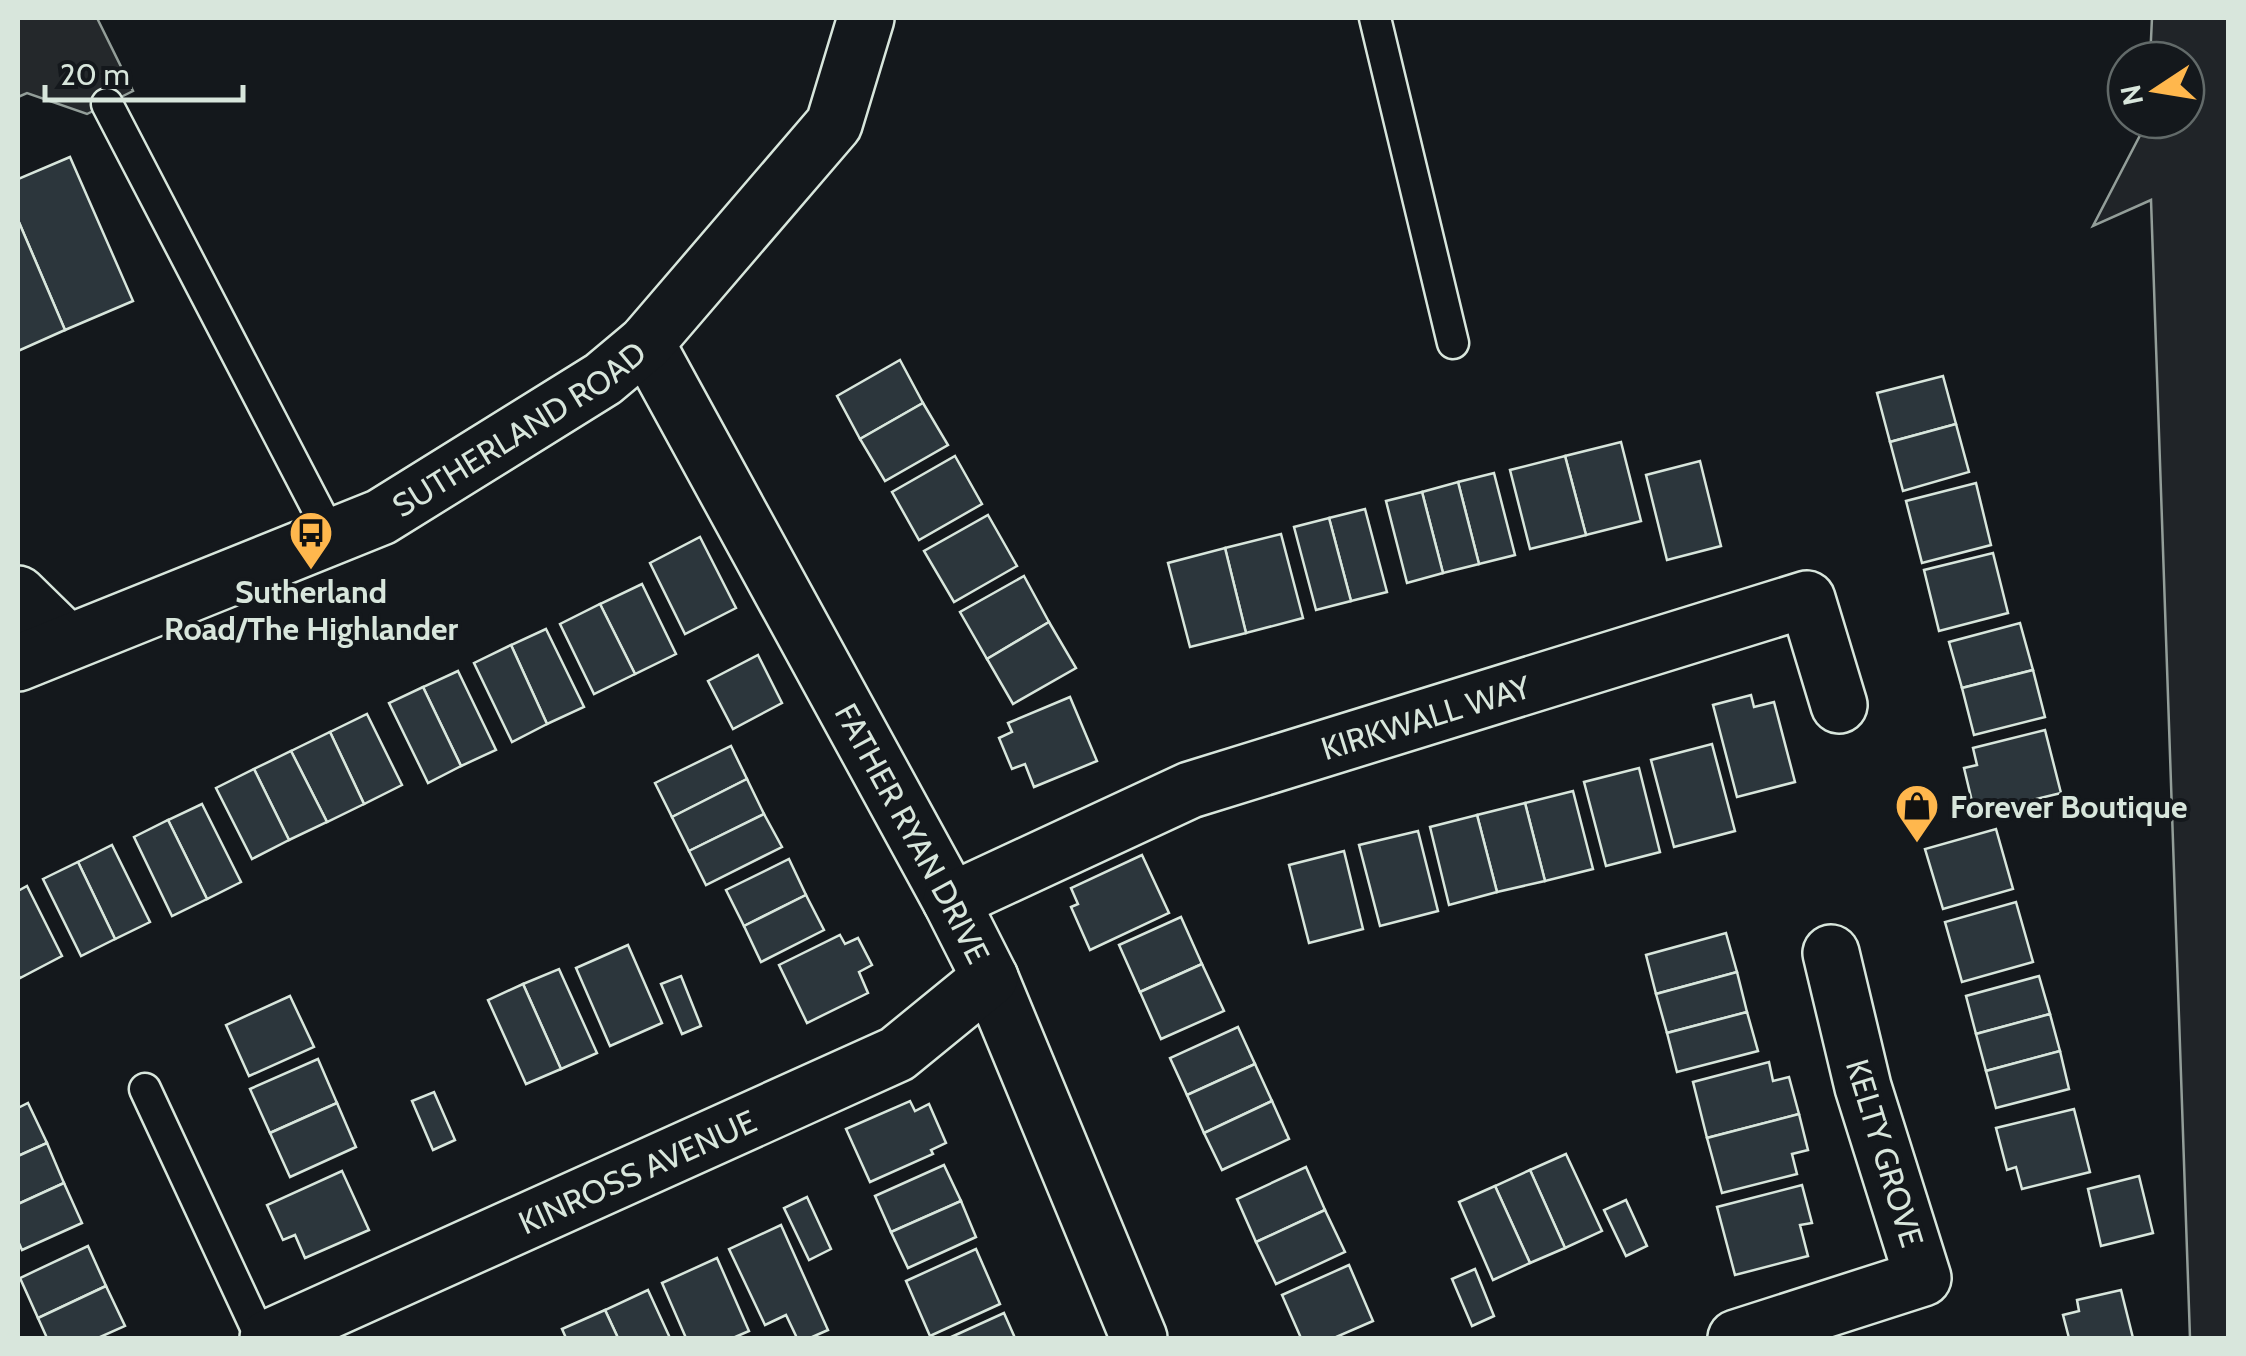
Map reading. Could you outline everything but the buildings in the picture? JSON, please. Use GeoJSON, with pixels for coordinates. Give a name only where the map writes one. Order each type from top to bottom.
{"type":"FeatureCollection","features":[{"type":"Feature","properties":{"kind":"street","name":"SUTHERLAND ROAD"},"geometry":{"type":"LineString","coordinates":[[42,652],[382,517],[603,379],[646,343],[834,124],[866,18]]}},
{"type":"Feature","properties":{"kind":"street","name":"FATHER RYAN DRIVE"},"geometry":{"type":"LineString","coordinates":[[646,343],[990,978],[1140,1338]]}},
{"type":"Feature","properties":{"kind":"street"},"geometry":{"type":"LineString","coordinates":[[18,594],[42,652]]}},
{"type":"Feature","properties":{"kind":"street","name":"KIRKWALL WAY"},"geometry":{"type":"LineString","coordinates":[[951,901],[1190,790],[1807,600],[1838,704]]}},
{"type":"Feature","properties":{"kind":"street","name":"KELTY GROVE"},"geometry":{"type":"LineString","coordinates":[[1736,1338],[1922,1278],[1863,1088],[1831,953]]}},
{"type":"Feature","properties":{"kind":"street","name":"KINROSS AVENUE"},"geometry":{"type":"LineString","coordinates":[[265,1338],[897,1054],[990,978]]}},
{"type":"Feature","properties":{"kind":"lane"},"geometry":{"type":"LineString","coordinates":[[1376,18],[1453,343]]}},
{"type":"Feature","properties":{"kind":"lane"},"geometry":{"type":"LineString","coordinates":[[107,104],[332,537]]}},
{"type":"Feature","properties":{"kind":"lane"},"geometry":{"type":"LineString","coordinates":[[145,1089],[265,1338]]}},
{"type":"Feature","properties":{"kind":"shaded area"},"geometry":{"type":"Polygon","coordinates":[[[18,18],[97,18],[133,91],[87,114],[27,93],[18,97],[18,18]]]}},
{"type":"Feature","properties":{"kind":"shaded area"},"geometry":{"type":"Polygon","coordinates":[[[2152,18],[2228,18],[2228,1338],[2190,1338],[2151,200],[2093,226],[2138,140],[2206,140],[2206,40],[2151,40],[2152,18]]]}},
{"type":"Feature","properties":{"kind":"place","name":"Sutherland Road/The Highlander"},"geometry":{"type":"Point","coordinates":[311,571]}},
{"type":"Feature","properties":{"kind":"place","name":"Forever Boutique"},"geometry":{"type":"Point","coordinates":[1917,844]}}]}
